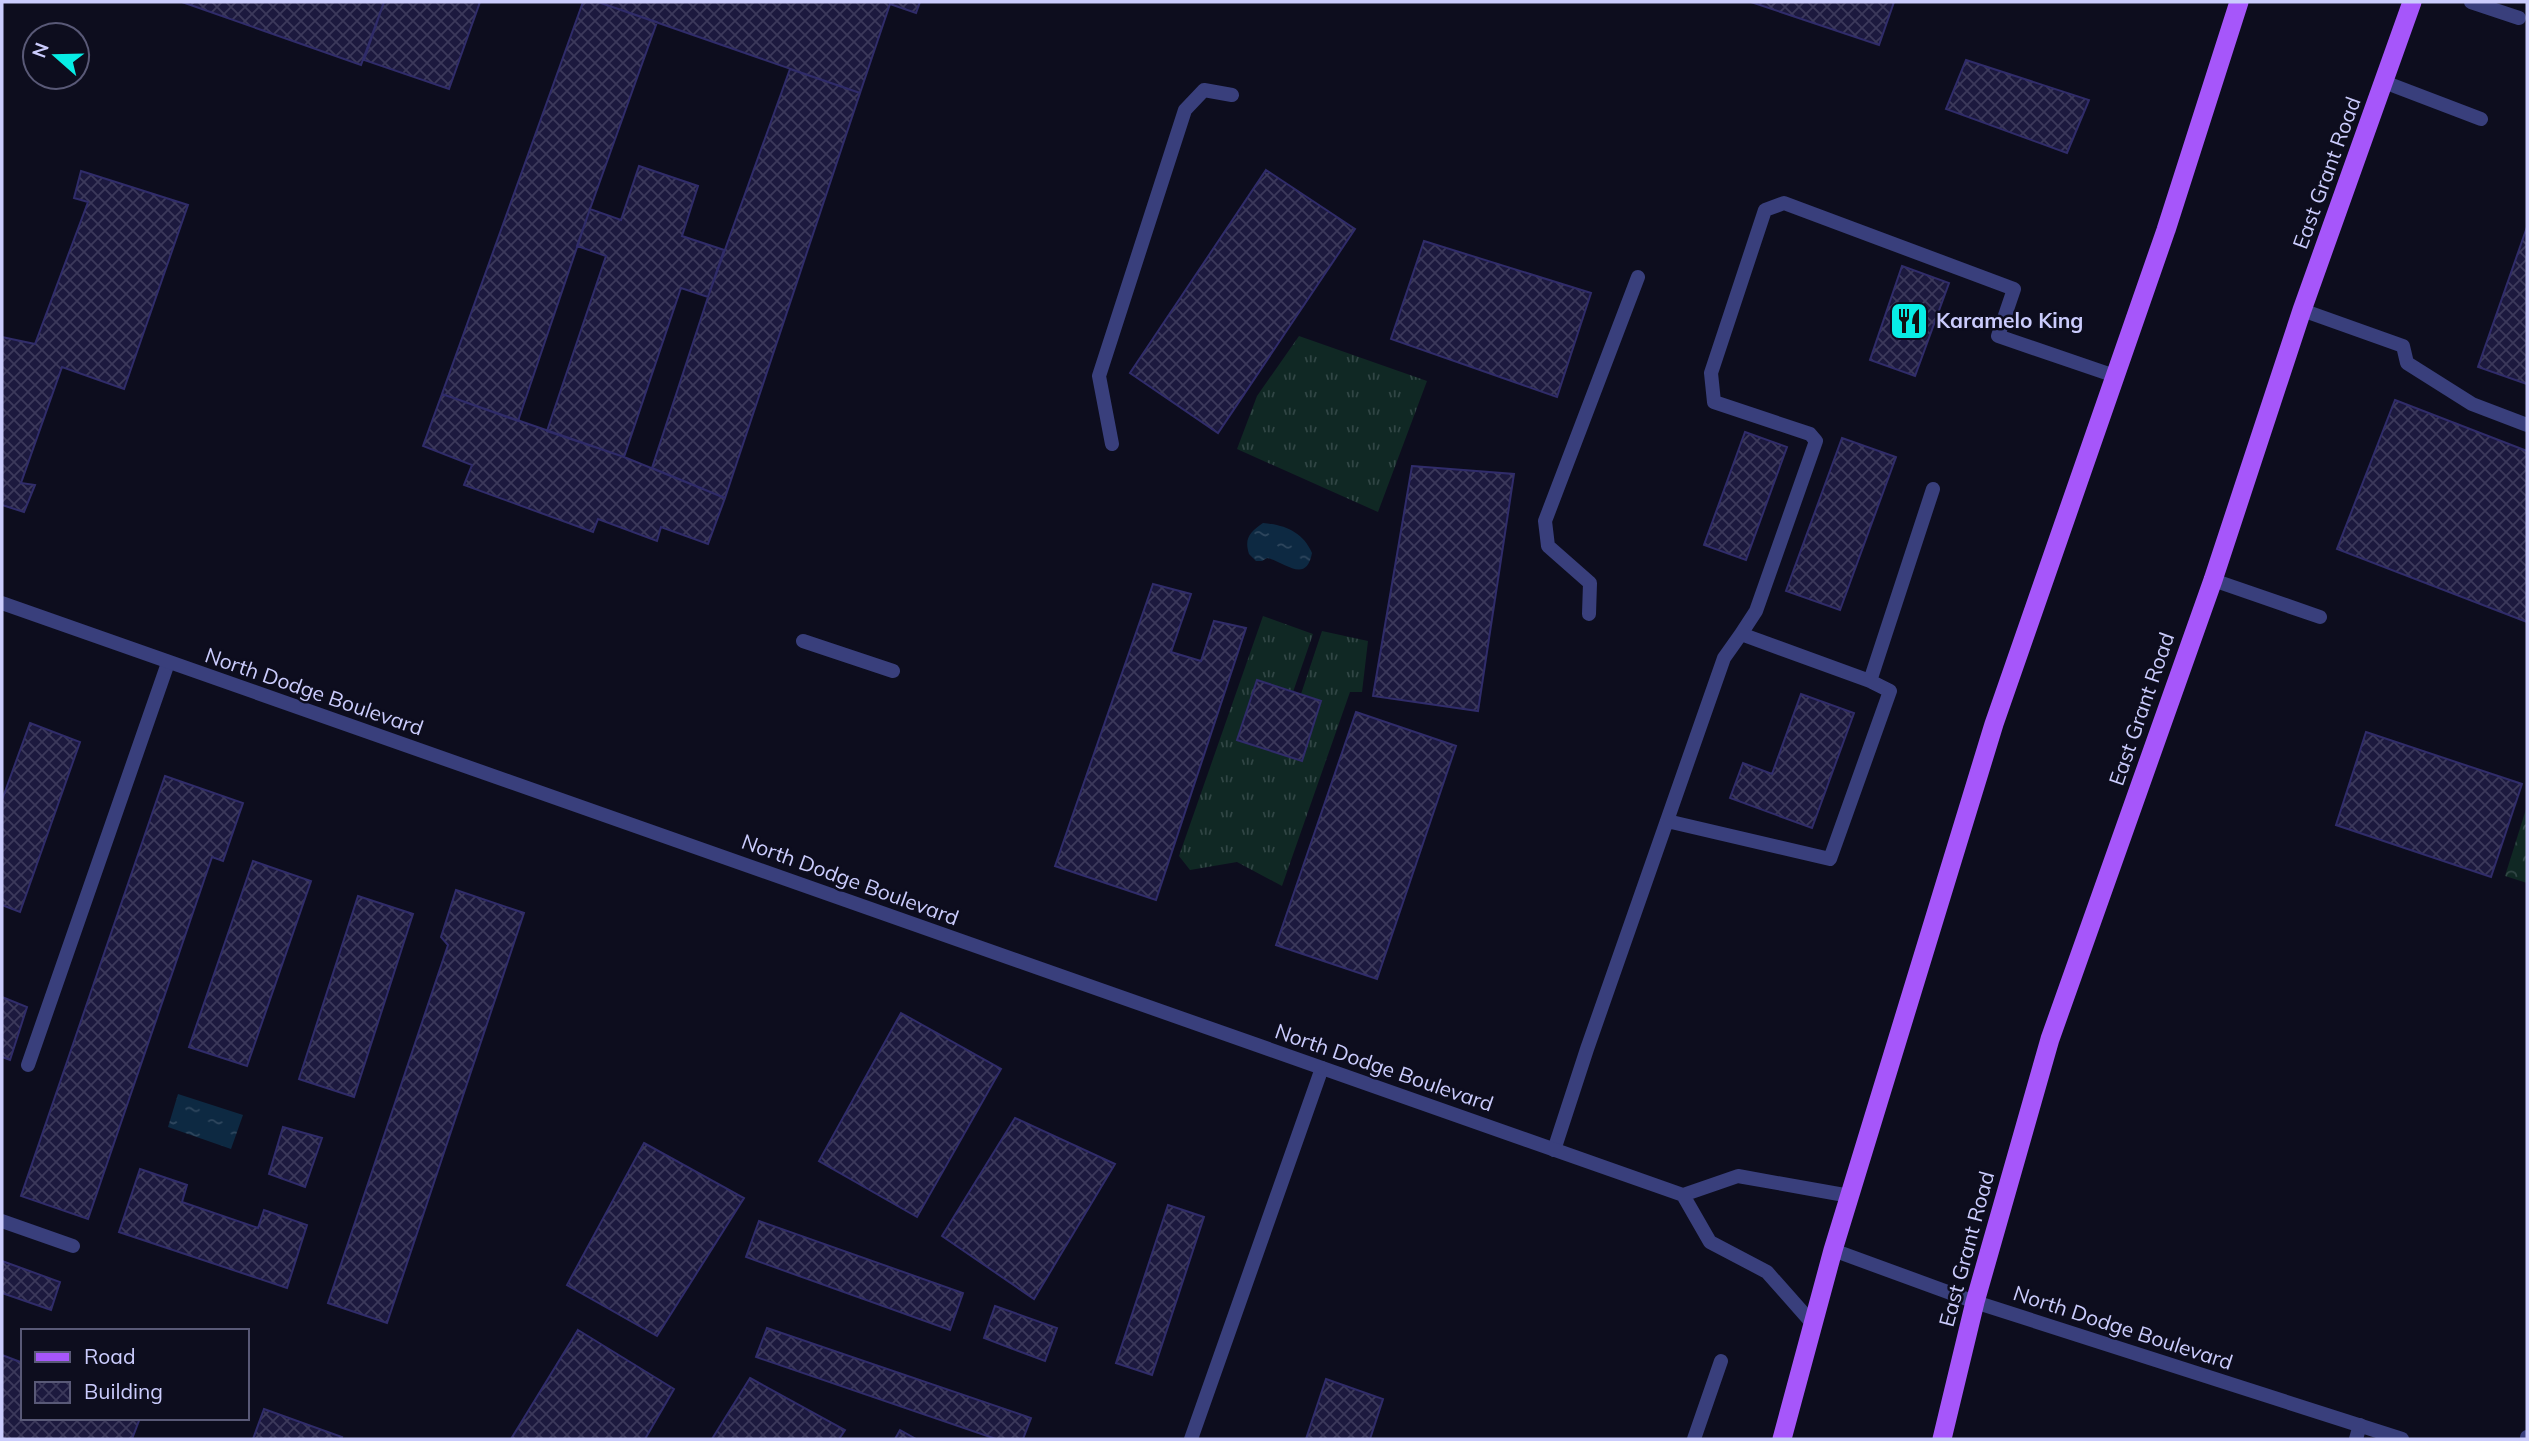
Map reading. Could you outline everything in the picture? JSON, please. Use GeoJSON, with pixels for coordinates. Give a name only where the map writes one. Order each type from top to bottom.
{"type":"FeatureCollection","features":[{"type":"Feature","properties":{"kind":"main road"},"geometry":{"type":"LineString","coordinates":[[1782,1439],[1833,1250],[1994,724],[2115,376],[2239,2]]}},
{"type":"Feature","properties":{"kind":"main road","name":"East Grant Road"},"geometry":{"type":"LineString","coordinates":[[1942,1439],[1975,1302],[2050,1039],[2213,580],[2302,310],[2412,2]]}},
{"type":"Feature","properties":{"kind":"street"},"geometry":{"type":"LineString","coordinates":[[2471,2],[2519,18]]}},
{"type":"Feature","properties":{"kind":"street"},"geometry":{"type":"LineString","coordinates":[[2384,82],[2481,119]]}},
{"type":"Feature","properties":{"kind":"street"},"geometry":{"type":"LineString","coordinates":[[1111,444],[1099,376],[1185,110],[1204,90],[1232,95]]}},
{"type":"Feature","properties":{"kind":"street"},"geometry":{"type":"LineString","coordinates":[[1554,1150],[1724,658],[1756,611],[1816,441],[1810,434],[1714,402],[1711,373],[1765,210],[1784,203],[2014,289],[1998,336],[2115,376]]}},
{"type":"Feature","properties":{"kind":"street"},"geometry":{"type":"LineString","coordinates":[[1589,614],[1590,583],[1548,546],[1545,521],[1638,277]]}},
{"type":"Feature","properties":{"kind":"street"},"geometry":{"type":"LineString","coordinates":[[2302,310],[2403,346],[2407,363],[2472,404],[2527,425]]}},
{"type":"Feature","properties":{"kind":"street"},"geometry":{"type":"LineString","coordinates":[[1870,681],[1934,489]]}},
{"type":"Feature","properties":{"kind":"street"},"geometry":{"type":"LineString","coordinates":[[2213,580],[2319,617]]}},
{"type":"Feature","properties":{"kind":"street","name":"North Dodge Boulevard"},"geometry":{"type":"LineString","coordinates":[[2,603],[1684,1195]]}},
{"type":"Feature","properties":{"kind":"street"},"geometry":{"type":"LineString","coordinates":[[1667,821],[1830,859],[1890,691],[1870,681],[1741,634]]}},
{"type":"Feature","properties":{"kind":"street"},"geometry":{"type":"LineString","coordinates":[[803,641],[893,671]]}},
{"type":"Feature","properties":{"kind":"street"},"geometry":{"type":"LineString","coordinates":[[28,1065],[169,663]]}},
{"type":"Feature","properties":{"kind":"street"},"geometry":{"type":"LineString","coordinates":[[1191,1439],[1322,1068]]}},
{"type":"Feature","properties":{"kind":"street"},"geometry":{"type":"LineString","coordinates":[[1813,1324],[1767,1272],[1710,1242],[1684,1195],[1738,1176],[1850,1196]]}},
{"type":"Feature","properties":{"kind":"street"},"geometry":{"type":"LineString","coordinates":[[2,1221],[73,1247]]}},
{"type":"Feature","properties":{"kind":"street","name":"North Dodge Boulevard"},"geometry":{"type":"LineString","coordinates":[[1833,1250],[1975,1302],[2358,1432],[2402,1439]]}},
{"type":"Feature","properties":{"kind":"street"},"geometry":{"type":"LineString","coordinates":[[1694,1439],[1721,1361]]}},
{"type":"Feature","properties":{"kind":"green space"},"geometry":{"type":"Polygon","coordinates":[[[1299,336],[1427,381],[1378,512],[1237,449],[1257,396],[1299,336]]]}},
{"type":"Feature","properties":{"kind":"green space"},"geometry":{"type":"Polygon","coordinates":[[[1263,616],[1313,634],[1293,692],[1257,680],[1238,739],[1301,761],[1321,702],[1301,694],[1322,631],[1368,641],[1362,692],[1350,692],[1282,886],[1237,862],[1190,870],[1179,856],[1263,616]]]}},
{"type":"Feature","properties":{"kind":"green space"},"geometry":{"type":"Polygon","coordinates":[[[2527,806],[2527,883],[2505,876],[2527,806]]]}},
{"type":"Feature","properties":{"kind":"water"},"geometry":{"type":"Polygon","coordinates":[[[1263,523],[1286,528],[1304,540],[1312,553],[1305,568],[1294,569],[1267,558],[1256,561],[1249,554],[1249,536],[1263,523]]]}},
{"type":"Feature","properties":{"kind":"water"},"geometry":{"type":"Polygon","coordinates":[[[178,1094],[243,1115],[231,1149],[168,1127],[178,1094]]]}},
{"type":"Feature","properties":{"kind":"building"},"geometry":{"type":"Polygon","coordinates":[[[182,2],[384,2],[361,65],[182,2]]]}},
{"type":"Feature","properties":{"kind":"building"},"geometry":{"type":"Polygon","coordinates":[[[384,2],[480,2],[449,89],[364,60],[384,2]]]}},
{"type":"Feature","properties":{"kind":"building"},"geometry":{"type":"Polygon","coordinates":[[[583,2],[598,2],[657,22],[518,421],[442,394],[583,2]]]}},
{"type":"Feature","properties":{"kind":"building"},"geometry":{"type":"Polygon","coordinates":[[[598,2],[920,2],[916,13],[890,4],[860,93],[598,2]]]}},
{"type":"Feature","properties":{"kind":"building"},"geometry":{"type":"Polygon","coordinates":[[[1751,2],[1894,2],[1879,45],[1751,2]]]}},
{"type":"Feature","properties":{"kind":"building"},"geometry":{"type":"Polygon","coordinates":[[[1966,60],[2089,100],[2067,153],[1946,109],[1966,60]]]}},
{"type":"Feature","properties":{"kind":"building"},"geometry":{"type":"Polygon","coordinates":[[[790,69],[860,93],[725,498],[652,468],[708,297],[790,69]]]}},
{"type":"Feature","properties":{"kind":"building"},"geometry":{"type":"Polygon","coordinates":[[[639,166],[698,186],[682,236],[724,250],[708,297],[681,288],[624,457],[547,431],[606,256],[577,246],[590,209],[621,220],[639,166]]]}},
{"type":"Feature","properties":{"kind":"building"},"geometry":{"type":"Polygon","coordinates":[[[1266,170],[1355,229],[1218,433],[1130,373],[1266,170]]]}},
{"type":"Feature","properties":{"kind":"building"},"geometry":{"type":"Polygon","coordinates":[[[81,171],[188,205],[124,389],[62,367],[21,483],[35,485],[24,512],[2,505],[2,337],[35,344],[88,202],[74,198],[81,171]]]}},
{"type":"Feature","properties":{"kind":"building"},"geometry":{"type":"Polygon","coordinates":[[[2527,227],[2527,384],[2478,367],[2527,227]]]}},
{"type":"Feature","properties":{"kind":"building"},"geometry":{"type":"Polygon","coordinates":[[[1424,241],[1591,293],[1557,397],[1391,339],[1424,241]]]}},
{"type":"Feature","properties":{"kind":"building","name":"Karamelo King"},"geometry":{"type":"Polygon","coordinates":[[[1902,266],[1949,283],[1915,376],[1870,360],[1902,266]]]}},
{"type":"Feature","properties":{"kind":"building"},"geometry":{"type":"Polygon","coordinates":[[[442,394],[624,457],[725,498],[708,544],[661,527],[657,541],[598,519],[593,532],[464,485],[472,465],[423,446],[442,394]]]}},
{"type":"Feature","properties":{"kind":"building"},"geometry":{"type":"Polygon","coordinates":[[[2395,400],[2527,451],[2527,622],[2337,549],[2395,400]]]}},
{"type":"Feature","properties":{"kind":"building"},"geometry":{"type":"Polygon","coordinates":[[[1745,432],[1787,447],[1746,560],[1704,545],[1745,432]]]}},
{"type":"Feature","properties":{"kind":"building"},"geometry":{"type":"Polygon","coordinates":[[[1842,438],[1896,457],[1840,610],[1786,591],[1842,438]]]}},
{"type":"Feature","properties":{"kind":"building"},"geometry":{"type":"Polygon","coordinates":[[[1412,466],[1514,474],[1478,711],[1373,696],[1412,466]]]}},
{"type":"Feature","properties":{"kind":"building"},"geometry":{"type":"Polygon","coordinates":[[[1153,584],[1191,594],[1171,652],[1201,661],[1214,621],[1246,628],[1156,900],[1055,866],[1153,584]]]}},
{"type":"Feature","properties":{"kind":"building"},"geometry":{"type":"Polygon","coordinates":[[[1257,680],[1321,701],[1302,761],[1237,740],[1257,680]]]}},
{"type":"Feature","properties":{"kind":"building"},"geometry":{"type":"Polygon","coordinates":[[[1801,694],[1854,713],[1812,828],[1730,798],[1743,763],[1772,774],[1801,694]]]}},
{"type":"Feature","properties":{"kind":"building"},"geometry":{"type":"Polygon","coordinates":[[[1356,712],[1456,746],[1377,979],[1276,945],[1356,712]]]}},
{"type":"Feature","properties":{"kind":"building"},"geometry":{"type":"Polygon","coordinates":[[[30,723],[80,742],[20,912],[2,905],[2,800],[30,723]]]}},
{"type":"Feature","properties":{"kind":"building"},"geometry":{"type":"Polygon","coordinates":[[[2366,732],[2522,784],[2491,877],[2336,825],[2366,732]]]}},
{"type":"Feature","properties":{"kind":"building"},"geometry":{"type":"Polygon","coordinates":[[[165,776],[243,803],[223,861],[212,857],[88,1219],[21,1196],[165,776]]]}},
{"type":"Feature","properties":{"kind":"building"},"geometry":{"type":"Polygon","coordinates":[[[253,861],[311,881],[247,1066],[189,1047],[253,861]]]}},
{"type":"Feature","properties":{"kind":"building"},"geometry":{"type":"Polygon","coordinates":[[[456,890],[524,913],[387,1323],[328,1303],[448,945],[441,937],[456,890]]]}},
{"type":"Feature","properties":{"kind":"building"},"geometry":{"type":"Polygon","coordinates":[[[358,896],[413,914],[354,1097],[299,1079],[358,896]]]}},
{"type":"Feature","properties":{"kind":"building"},"geometry":{"type":"Polygon","coordinates":[[[2,997],[27,1007],[10,1060],[2,1057],[2,997]]]}},
{"type":"Feature","properties":{"kind":"building"},"geometry":{"type":"Polygon","coordinates":[[[901,1013],[1001,1069],[917,1217],[819,1161],[901,1013]]]}},
{"type":"Feature","properties":{"kind":"building"},"geometry":{"type":"Polygon","coordinates":[[[1015,1118],[1115,1164],[1034,1299],[942,1236],[1015,1118]]]}},
{"type":"Feature","properties":{"kind":"building"},"geometry":{"type":"Polygon","coordinates":[[[283,1127],[322,1138],[305,1187],[269,1174],[283,1127]]]}},
{"type":"Feature","properties":{"kind":"building"},"geometry":{"type":"Polygon","coordinates":[[[644,1143],[744,1198],[657,1336],[567,1285],[644,1143]]]}},
{"type":"Feature","properties":{"kind":"building"},"geometry":{"type":"Polygon","coordinates":[[[140,1169],[187,1185],[182,1202],[258,1228],[264,1210],[307,1225],[287,1288],[119,1232],[140,1169]]]}},
{"type":"Feature","properties":{"kind":"building"},"geometry":{"type":"Polygon","coordinates":[[[1168,1205],[1204,1217],[1152,1375],[1116,1363],[1168,1205]]]}},
{"type":"Feature","properties":{"kind":"building"},"geometry":{"type":"Polygon","coordinates":[[[759,1221],[963,1293],[950,1330],[746,1257],[759,1221]]]}},
{"type":"Feature","properties":{"kind":"building"},"geometry":{"type":"Polygon","coordinates":[[[2,1261],[60,1282],[51,1310],[2,1293],[2,1261]]]}},
{"type":"Feature","properties":{"kind":"building"},"geometry":{"type":"Polygon","coordinates":[[[995,1306],[1057,1328],[1045,1361],[984,1338],[995,1306]]]}},
{"type":"Feature","properties":{"kind":"building"},"geometry":{"type":"Polygon","coordinates":[[[767,1328],[1031,1418],[1023,1439],[996,1439],[756,1357],[767,1328]]]}},
{"type":"Feature","properties":{"kind":"building"},"geometry":{"type":"Polygon","coordinates":[[[578,1330],[674,1389],[645,1439],[511,1439],[578,1330]]]}},
{"type":"Feature","properties":{"kind":"building"},"geometry":{"type":"Polygon","coordinates":[[[2,1355],[21,1362],[21,1420],[139,1420],[132,1439],[2,1439],[2,1355]]]}},
{"type":"Feature","properties":{"kind":"building"},"geometry":{"type":"Polygon","coordinates":[[[750,1378],[845,1430],[839,1439],[712,1439],[750,1378]]]}},
{"type":"Feature","properties":{"kind":"building"},"geometry":{"type":"Polygon","coordinates":[[[1326,1379],[1383,1399],[1370,1439],[1306,1439],[1326,1379]]]}},
{"type":"Feature","properties":{"kind":"building"},"geometry":{"type":"Polygon","coordinates":[[[264,1409],[342,1437],[253,1439],[264,1409]]]}},
{"type":"Feature","properties":{"kind":"building"},"geometry":{"type":"Polygon","coordinates":[[[900,1430],[916,1439],[895,1439],[900,1430]]]}},
{"type":"Feature","properties":{"kind":"place","name":"Karamelo King"},"geometry":{"type":"Point","coordinates":[1909,321]}}]}
